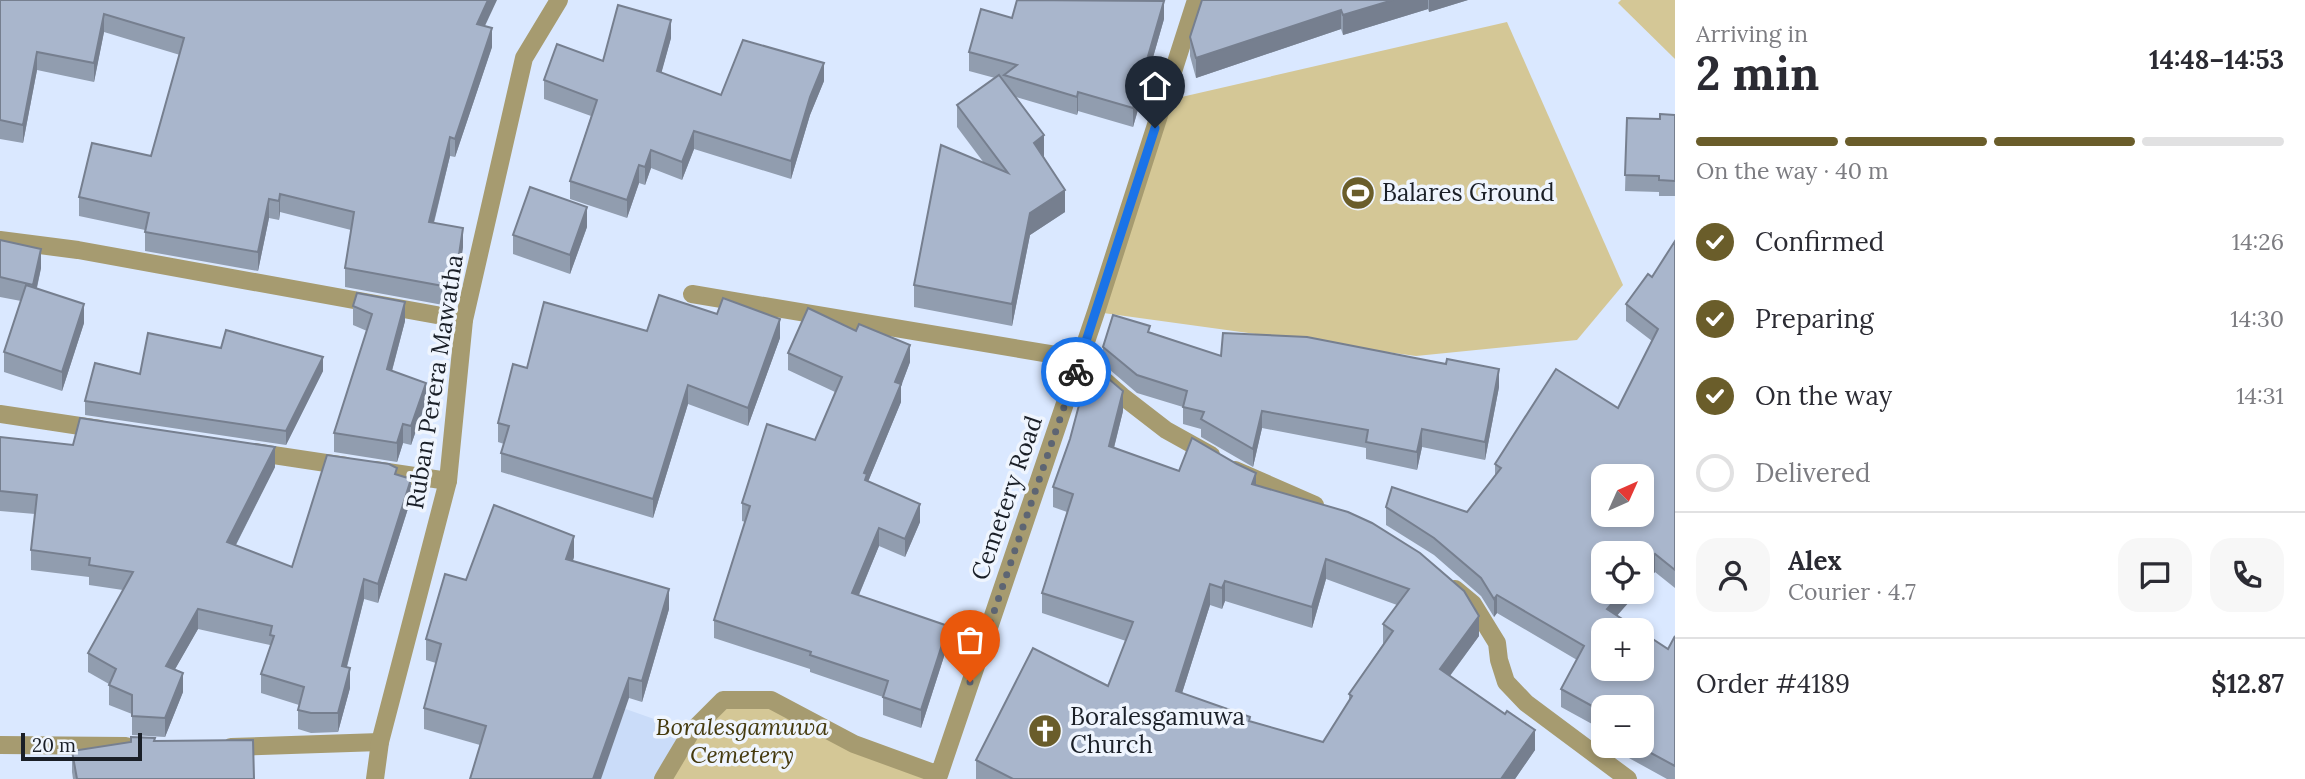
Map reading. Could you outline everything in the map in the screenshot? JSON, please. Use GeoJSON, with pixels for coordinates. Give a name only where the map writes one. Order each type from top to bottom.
{"type":"FeatureCollection","features":[{"type":"Feature","properties":{"kind":"street","name":"Ruban Perera Mawatha"},"geometry":{"type":"LineString","coordinates":[[375,779],[380,742],[448,481],[464,320],[524,58],[559,0]]}},
{"type":"Feature","properties":{"kind":"street","name":"Cemetery Road"},"geometry":{"type":"LineString","coordinates":[[663,779],[691,732],[723,700],[771,700],[854,744],[939,777],[1080,359],[1196,0]]}},
{"type":"Feature","properties":{"kind":"street"},"geometry":{"type":"LineString","coordinates":[[0,240],[78,250],[464,320]]}},
{"type":"Feature","properties":{"kind":"street"},"geometry":{"type":"LineString","coordinates":[[692,294],[1080,359],[1166,430],[1243,475],[1330,512]]}},
{"type":"Feature","properties":{"kind":"street"},"geometry":{"type":"LineString","coordinates":[[0,414],[122,433]]}},
{"type":"Feature","properties":{"kind":"street"},"geometry":{"type":"LineString","coordinates":[[231,449],[448,481]]}},
{"type":"Feature","properties":{"kind":"street"},"geometry":{"type":"LineString","coordinates":[[1445,580],[1473,604],[1497,643],[1506,682],[1526,703],[1628,779]]}},
{"type":"Feature","properties":{"kind":"street"},"geometry":{"type":"LineString","coordinates":[[215,748],[380,742]]}},
{"type":"Feature","properties":{"kind":"street"},"geometry":{"type":"LineString","coordinates":[[0,745],[142,747]]}},
{"type":"Feature","properties":{"kind":"shaded area"},"geometry":{"type":"Polygon","coordinates":[[[549,682],[691,732],[663,779],[500,779],[549,682]]]}},
{"type":"Feature","properties":{"kind":"green space"},"geometry":{"type":"Polygon","coordinates":[[[1621,0],[1675,0],[1675,59],[1618,3],[1621,0]]]}},
{"type":"Feature","properties":{"kind":"green space","name":"Balares Ground"},"geometry":{"type":"Polygon","coordinates":[[[1507,22],[1623,285],[1577,340],[1416,356],[1096,312],[1164,101],[1507,22]]]}},
{"type":"Feature","properties":{"kind":"green space","name":"Boralesgamuwa Cemetery"},"geometry":{"type":"Polygon","coordinates":[[[723,700],[771,700],[939,779],[663,779],[723,700]]]}},
{"type":"Feature","properties":{"kind":"building"},"geometry":{"type":"Polygon","coordinates":[[[0,0],[488,0],[477,24],[492,28],[455,139],[450,137],[429,222],[463,228],[454,288],[345,268],[354,212],[280,194],[279,201],[269,199],[258,252],[145,232],[149,213],[79,197],[92,143],[151,156],[184,38],[104,14],[94,63],[37,52],[23,125],[0,120],[0,0]]]}},
{"type":"Feature","properties":{"kind":"building"},"geometry":{"type":"Polygon","coordinates":[[[1017,0],[1164,1],[1133,108],[1078,92],[1077,97],[1004,75],[1017,65],[969,52],[981,9],[1012,18],[1017,0]]]}},
{"type":"Feature","properties":{"kind":"building"},"geometry":{"type":"Polygon","coordinates":[[[1202,0],[1393,0],[1343,15],[1341,10],[1196,58],[1190,37],[1202,0]]]}},
{"type":"Feature","properties":{"kind":"building"},"geometry":{"type":"Polygon","coordinates":[[[618,5],[671,20],[657,71],[721,95],[743,40],[824,63],[810,97],[791,161],[694,131],[682,162],[651,150],[645,167],[639,165],[627,200],[570,181],[597,100],[544,80],[557,44],[603,61],[618,5]]]}},
{"type":"Feature","properties":{"kind":"building"},"geometry":{"type":"Polygon","coordinates":[[[999,75],[1044,135],[1034,143],[1065,190],[1030,213],[1012,304],[914,285],[941,145],[1008,173],[957,105],[999,75]]]}},
{"type":"Feature","properties":{"kind":"building"},"geometry":{"type":"Polygon","coordinates":[[[1660,114],[1675,115],[1675,181],[1659,180],[1659,176],[1625,175],[1627,118],[1660,119],[1660,114]]]}},
{"type":"Feature","properties":{"kind":"building"},"geometry":{"type":"Polygon","coordinates":[[[530,187],[587,207],[570,255],[513,235],[530,187]]]}},
{"type":"Feature","properties":{"kind":"building"},"geometry":{"type":"Polygon","coordinates":[[[0,240],[41,249],[33,285],[0,277],[0,240]]]}},
{"type":"Feature","properties":{"kind":"building"},"geometry":{"type":"Polygon","coordinates":[[[1675,241],[1675,570],[1654,555],[1654,541],[1591,541],[1591,604],[1611,604],[1607,609],[1621,618],[1591,618],[1591,681],[1654,681],[1654,640],[1668,649],[1675,636],[1675,766],[1654,755],[1654,695],[1591,695],[1591,705],[1561,689],[1584,646],[1497,595],[1494,599],[1481,578],[1434,538],[1386,507],[1392,487],[1467,512],[1501,468],[1495,464],[1556,369],[1618,408],[1658,329],[1626,304],[1648,274],[1652,277],[1675,241]]]}},
{"type":"Feature","properties":{"kind":"building"},"geometry":{"type":"Polygon","coordinates":[[[26,285],[84,304],[62,372],[4,352],[26,285]]]}},
{"type":"Feature","properties":{"kind":"building"},"geometry":{"type":"Polygon","coordinates":[[[357,293],[405,302],[387,369],[426,383],[411,426],[403,424],[397,443],[334,433],[372,314],[353,306],[357,293]]]}},
{"type":"Feature","properties":{"kind":"building"},"geometry":{"type":"Polygon","coordinates":[[[659,295],[717,314],[723,298],[780,319],[748,408],[688,385],[653,499],[501,453],[509,426],[498,423],[513,364],[527,368],[544,302],[647,331],[659,295]]]}},
{"type":"Feature","properties":{"kind":"building"},"geometry":{"type":"Polygon","coordinates":[[[808,308],[856,331],[859,324],[910,345],[895,382],[901,384],[864,473],[867,474],[865,480],[920,504],[905,539],[879,528],[852,593],[948,626],[921,710],[883,697],[888,681],[714,620],[750,506],[742,503],[767,424],[815,440],[842,377],[788,353],[808,308]]]}},
{"type":"Feature","properties":{"kind":"building"},"geometry":{"type":"Polygon","coordinates":[[[1113,315],[1150,326],[1148,332],[1221,356],[1223,333],[1307,337],[1446,364],[1447,359],[1499,369],[1485,442],[1422,429],[1417,452],[1366,442],[1368,430],[1262,411],[1253,449],[1201,419],[1204,412],[1183,407],[1187,391],[1137,375],[1103,347],[1113,315]]]}},
{"type":"Feature","properties":{"kind":"building"},"geometry":{"type":"Polygon","coordinates":[[[226,330],[323,357],[286,431],[85,401],[95,363],[140,374],[148,333],[221,348],[226,330]]]}},
{"type":"Feature","properties":{"kind":"building"},"geometry":{"type":"Polygon","coordinates":[[[1096,368],[1123,391],[1109,446],[1179,471],[1192,438],[1256,473],[1252,484],[1348,512],[1372,523],[1420,553],[1464,591],[1479,616],[1440,669],[1505,714],[1507,711],[1535,730],[1501,779],[1013,779],[976,760],[1033,648],[1108,686],[1133,622],[1042,593],[1073,494],[1053,487],[1070,439],[1087,375],[1093,377],[1096,368]],[[1326,559],[1312,607],[1225,581],[1222,588],[1210,584],[1176,691],[1250,717],[1249,721],[1323,742],[1352,696],[1349,694],[1393,631],[1383,624],[1409,589],[1326,559]]]}},
{"type":"Feature","properties":{"kind":"building"},"geometry":{"type":"Polygon","coordinates":[[[80,418],[275,447],[227,542],[292,567],[327,455],[389,464],[397,468],[395,474],[411,479],[378,584],[364,579],[342,666],[350,668],[338,713],[298,710],[304,687],[261,674],[274,636],[270,635],[272,626],[198,609],[166,666],[183,673],[165,718],[132,716],[132,695],[109,685],[116,669],[88,653],[133,572],[89,565],[90,558],[31,550],[37,495],[0,491],[0,437],[73,445],[80,418]]]}},
{"type":"Feature","properties":{"kind":"building"},"geometry":{"type":"Polygon","coordinates":[[[494,505],[574,536],[566,559],[669,589],[642,681],[629,678],[593,779],[470,779],[486,726],[424,708],[441,644],[426,639],[445,574],[466,580],[494,505]]]}},
{"type":"Feature","properties":{"kind":"building"},"geometry":{"type":"Polygon","coordinates":[[[131,737],[155,738],[154,741],[253,740],[254,779],[77,779],[72,751],[131,742],[131,737]]]}},
{"type":"Feature","properties":{"kind":"way so far"},"geometry":{"type":"LineString","coordinates":[[970,682],[1076,372]]}},
{"type":"Feature","properties":{"kind":"place","name":"Balares Ground"},"geometry":{"type":"Point","coordinates":[1358,193]}},
{"type":"Feature","properties":{"kind":"place","name":"Boralesgamuwa Church"},"geometry":{"type":"Point","coordinates":[1045,731]}},
{"type":"Feature","properties":{"kind":"route"},"geometry":{"type":"LineString","coordinates":[[1076,372],[1155,128]]}}]}
